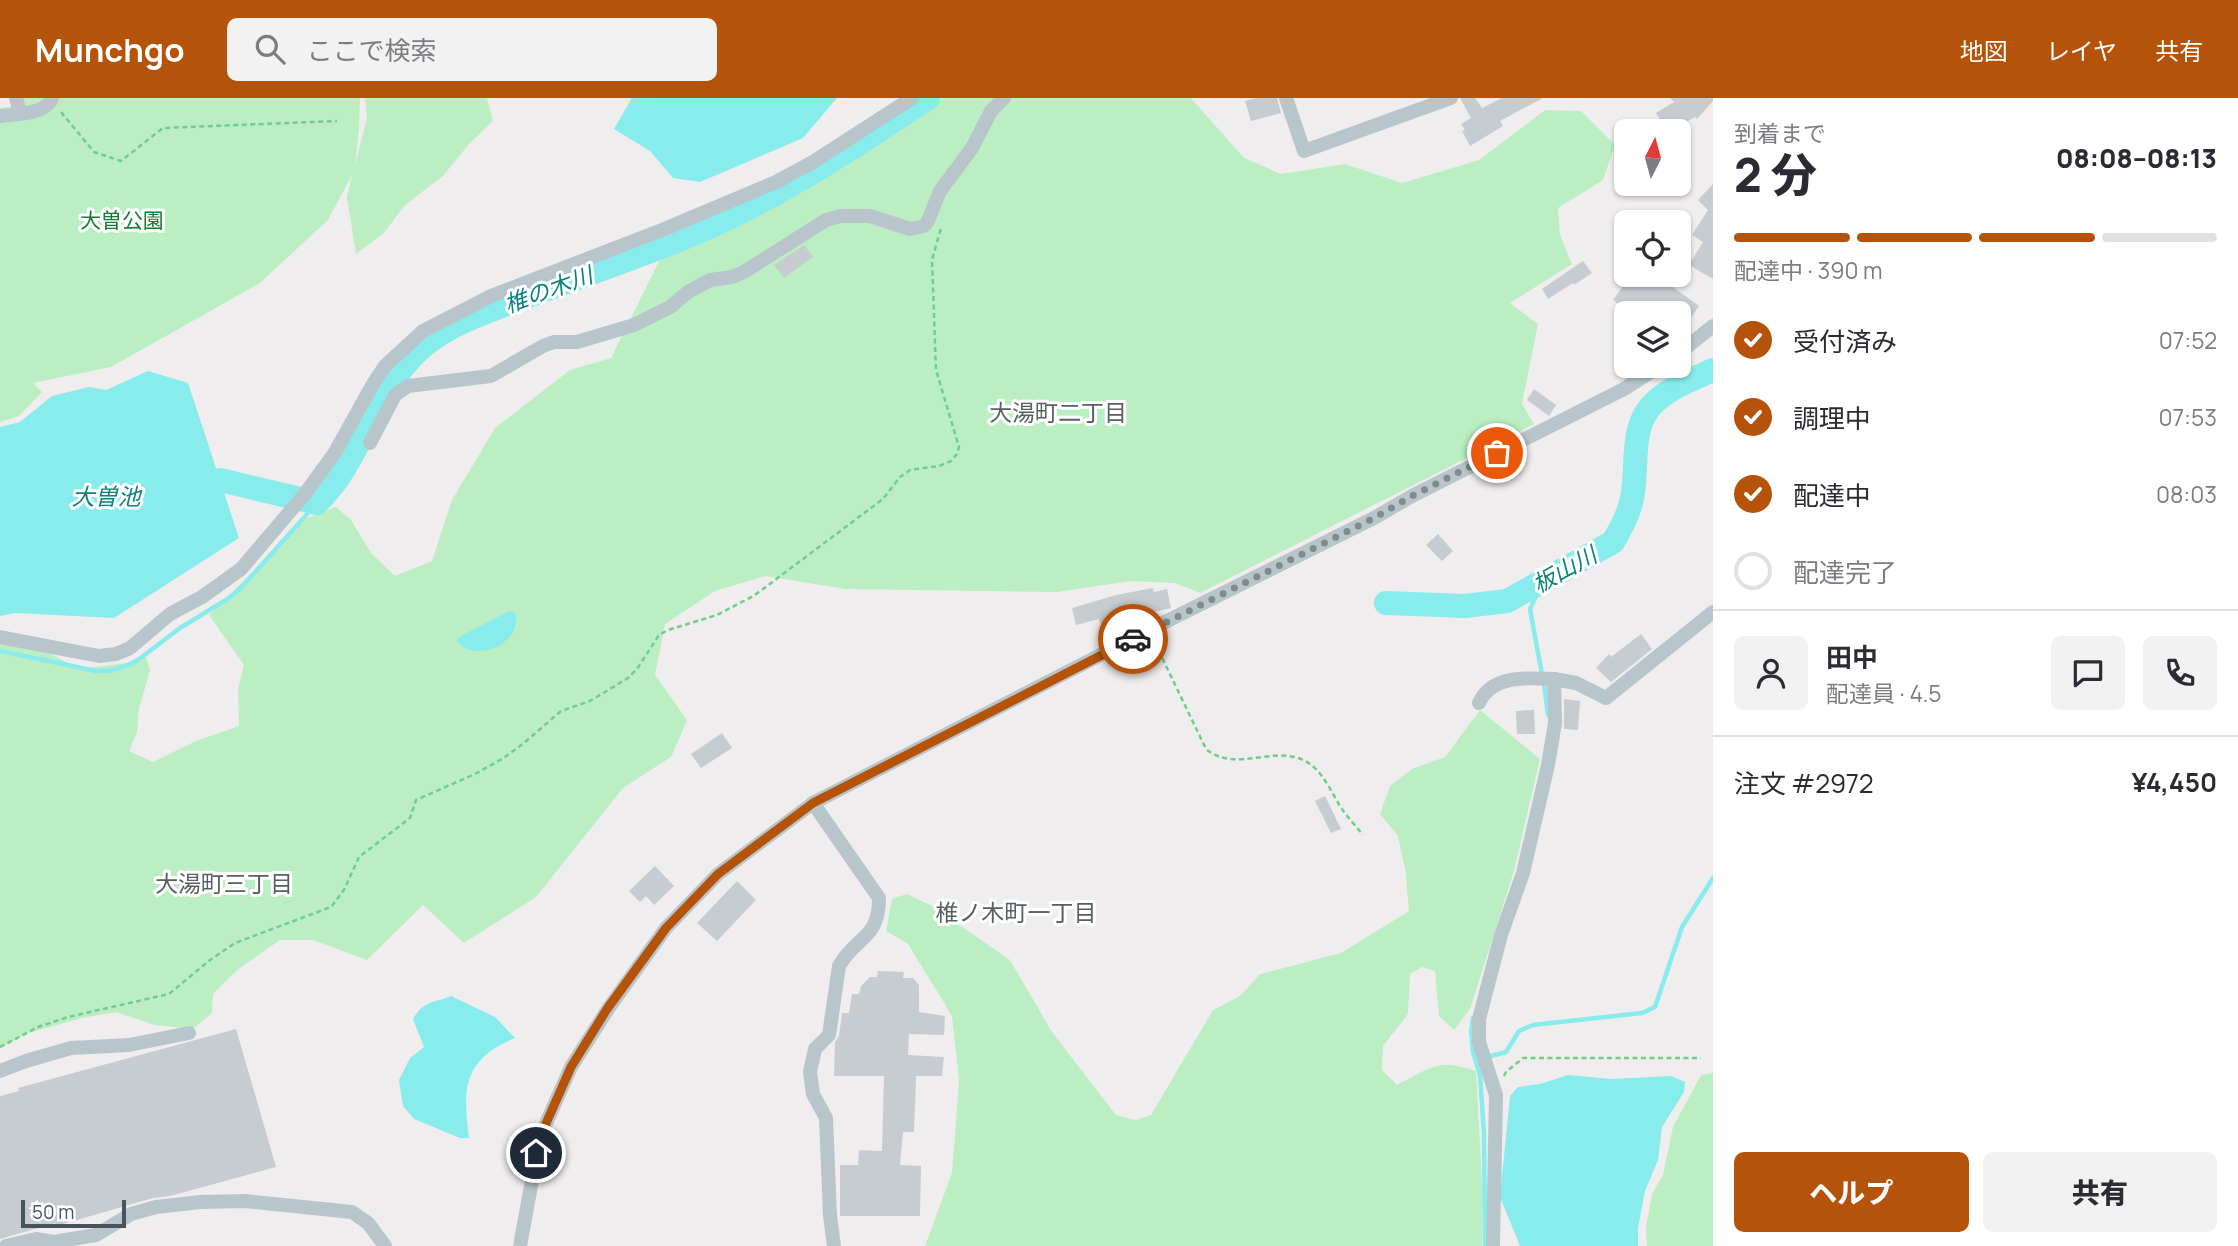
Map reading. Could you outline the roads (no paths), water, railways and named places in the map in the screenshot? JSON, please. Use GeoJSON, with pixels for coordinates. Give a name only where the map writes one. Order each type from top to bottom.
{"type":"FeatureCollection","features":[{"type":"Feature","properties":{"kind":"street"},"geometry":{"type":"LineString","coordinates":[[16,98],[20,113]]}},
{"type":"Feature","properties":{"kind":"street"},"geometry":{"type":"LineString","coordinates":[[0,637],[99,656],[116,654],[130,648],[170,614],[202,597],[241,569],[304,495],[334,454],[385,366],[423,331],[449,315],[491,296],[662,230],[776,182],[813,162],[912,98]]}},
{"type":"Feature","properties":{"kind":"street"},"geometry":{"type":"LineString","coordinates":[[370,443],[395,395],[408,386],[491,376],[543,345],[577,342],[634,325],[670,307],[688,292],[710,280],[732,277],[744,272],[826,220],[841,216],[870,216],[917,229],[928,221],[940,191],[972,148],[991,111],[1004,98]]}},
{"type":"Feature","properties":{"kind":"street"},"geometry":{"type":"LineString","coordinates":[[1286,98],[1304,151],[1445,99]]}},
{"type":"Feature","properties":{"kind":"street"},"geometry":{"type":"LineString","coordinates":[[0,116],[42,109],[51,101]]}},
{"type":"Feature","properties":{"kind":"street"},"geometry":{"type":"LineString","coordinates":[[1691,344],[1713,326]]}},
{"type":"Feature","properties":{"kind":"street"},"geometry":{"type":"LineString","coordinates":[[520,1246],[540,1137],[571,1067],[607,1009],[666,928],[718,874],[813,803],[1374,518],[1641,378]]}},
{"type":"Feature","properties":{"kind":"street"},"geometry":{"type":"LineString","coordinates":[[1479,703],[1492,686],[1527,678],[1576,683],[1606,698],[1713,612]]}},
{"type":"Feature","properties":{"kind":"street"},"geometry":{"type":"LineString","coordinates":[[1493,1246],[1496,1095],[1479,1042],[1479,1019],[1501,935],[1523,873],[1548,765],[1555,723],[1554,679]]}},
{"type":"Feature","properties":{"kind":"street"},"geometry":{"type":"LineString","coordinates":[[813,803],[879,898],[879,911],[874,928],[844,957],[839,966],[829,1035],[815,1049],[810,1072],[813,1094],[826,1118],[834,1246]]}},
{"type":"Feature","properties":{"kind":"street"},"geometry":{"type":"LineString","coordinates":[[0,1072],[71,1048],[129,1045],[189,1033]]}},
{"type":"Feature","properties":{"kind":"street"},"geometry":{"type":"LineString","coordinates":[[6,1246],[36,1239],[54,1242],[96,1235],[131,1214],[156,1207],[201,1202],[234,1202],[352,1212],[368,1223],[385,1246]]}},
{"type":"Feature","properties":{"kind":"water"},"geometry":{"type":"Polygon","coordinates":[[[632,98],[837,98],[803,138],[700,182],[673,178],[650,151],[614,129],[632,98]]]}},
{"type":"Feature","properties":{"kind":"water","name":"大曽池"},"geometry":{"type":"Polygon","coordinates":[[[148,371],[188,383],[239,538],[114,618],[15,613],[0,616],[0,427],[20,422],[52,396],[89,387],[106,390],[148,371]]]}},
{"type":"Feature","properties":{"kind":"water"},"geometry":{"type":"Polygon","coordinates":[[[509,611],[515,613],[516,624],[512,633],[496,647],[475,651],[465,648],[457,641],[459,637],[509,611]]]}},
{"type":"Feature","properties":{"kind":"water"},"geometry":{"type":"Polygon","coordinates":[[[451,996],[495,1017],[515,1038],[485,1055],[470,1077],[466,1104],[469,1138],[460,1138],[414,1119],[403,1106],[399,1080],[410,1058],[424,1047],[413,1019],[425,1006],[451,996]]]}},
{"type":"Feature","properties":{"kind":"water"},"geometry":{"type":"Polygon","coordinates":[[[1568,1075],[1612,1079],[1671,1076],[1685,1082],[1684,1092],[1662,1127],[1658,1160],[1645,1191],[1638,1228],[1638,1246],[1520,1246],[1500,1197],[1510,1096],[1518,1087],[1540,1084],[1568,1075]]]}},
{"type":"Feature","properties":{"kind":"waterway","name":"椎の木川"},"geometry":{"type":"LineString","coordinates":[[220,480],[317,503],[348,462],[395,378],[420,349],[441,333],[477,315],[708,228],[773,195],[836,158],[928,98]]}},
{"type":"Feature","properties":{"kind":"waterway","name":"板山川"},"geometry":{"type":"LineString","coordinates":[[1386,603],[1465,606],[1507,601],[1613,542],[1631,504],[1638,434],[1647,411],[1669,391],[1713,370]]}},
{"type":"Feature","properties":{"kind":"waterway"},"geometry":{"type":"LineString","coordinates":[[0,651],[96,671],[110,671],[134,663],[180,628],[239,590],[317,503]]}},
{"type":"Feature","properties":{"kind":"waterway"},"geometry":{"type":"LineString","coordinates":[[1542,674],[1530,609],[1540,588],[1564,570]]}},
{"type":"Feature","properties":{"kind":"waterway"},"geometry":{"type":"LineString","coordinates":[[1544,683],[1548,715]]}},
{"type":"Feature","properties":{"kind":"waterway"},"geometry":{"type":"LineString","coordinates":[[1491,1056],[1506,1052],[1519,1031],[1533,1025],[1642,1013],[1655,1007],[1682,927],[1713,878]]}},
{"type":"Feature","properties":{"kind":"waterway"},"geometry":{"type":"LineString","coordinates":[[1473,1018],[1471,1031],[1473,1052],[1480,1075],[1484,1134],[1485,1246]]}},
{"type":"Feature","properties":{"kind":"district","name":"大湯町二丁目"},"geometry":{"type":"Point","coordinates":[1058,412]}},
{"type":"Feature","properties":{"kind":"district","name":"大湯町三丁目"},"geometry":{"type":"Point","coordinates":[224,883]}},
{"type":"Feature","properties":{"kind":"district","name":"椎ノ木町一丁目"},"geometry":{"type":"Point","coordinates":[1016,912]}},
{"type":"Feature","properties":{"kind":"park label","name":"大曽公園"},"geometry":{"type":"Point","coordinates":[122,220]}}]}
